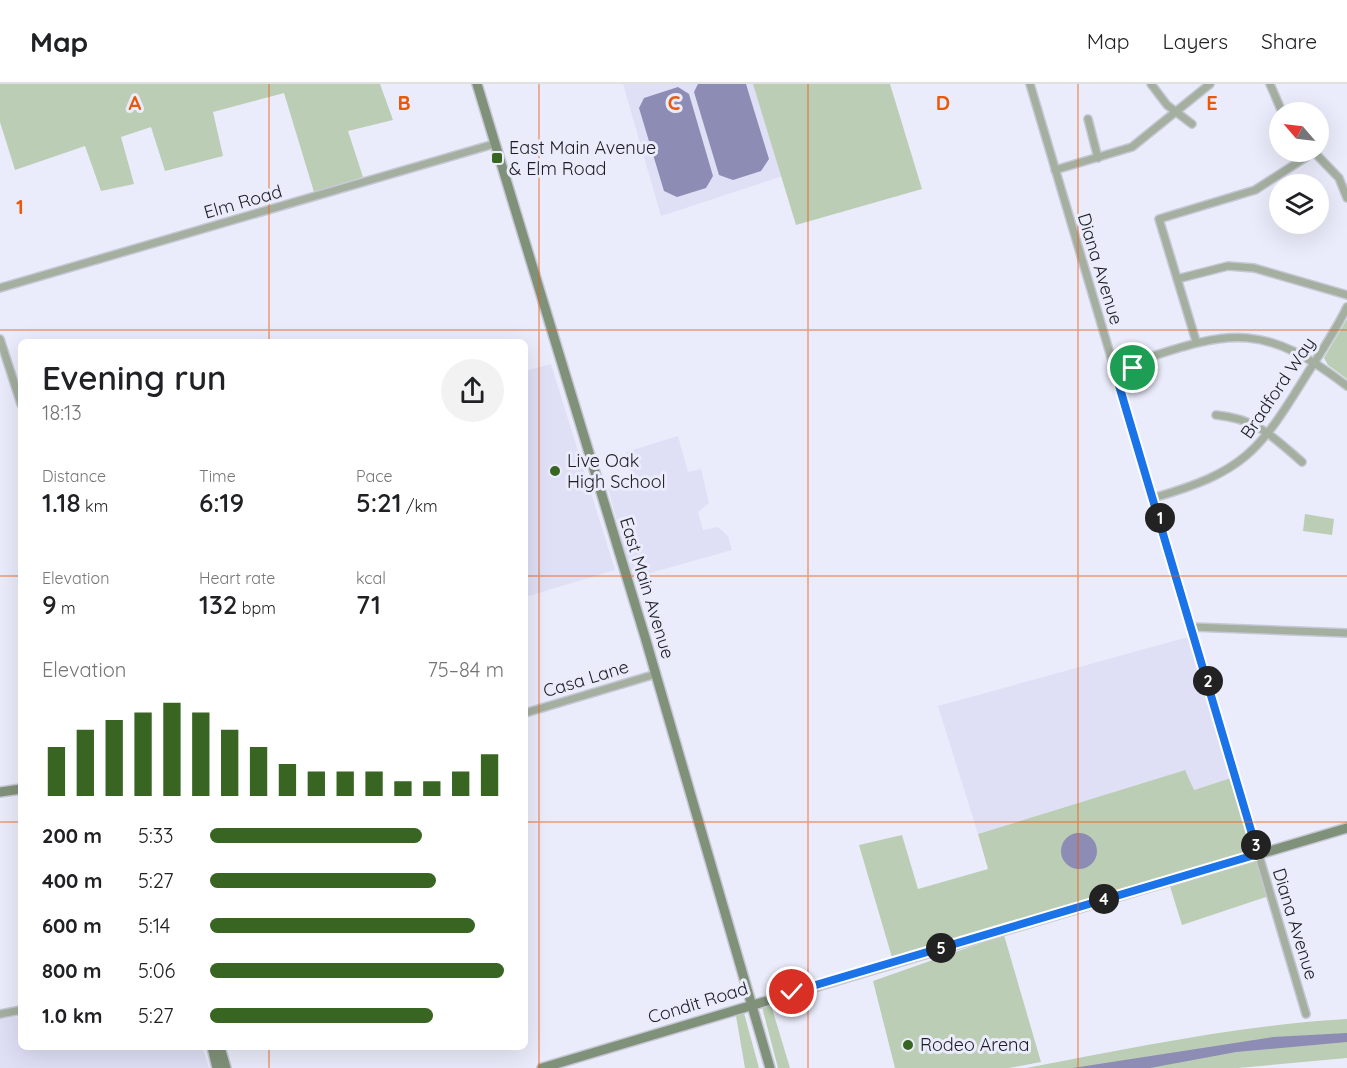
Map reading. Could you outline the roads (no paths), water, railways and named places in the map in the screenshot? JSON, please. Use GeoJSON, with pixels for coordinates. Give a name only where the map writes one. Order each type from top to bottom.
{"type":"FeatureCollection","features":[{"type":"Feature","properties":{"kind":"street","name":"East Main Avenue"},"geometry":{"type":"LineString","coordinates":[[477,84],[656,674],[754,1004],[770,1068]]}},
{"type":"Feature","properties":{"kind":"street","name":"Diana Avenue"},"geometry":{"type":"LineString","coordinates":[[1030,84],[1306,1014]]}},
{"type":"Feature","properties":{"kind":"street"},"geometry":{"type":"LineString","coordinates":[[1151,84],[1175,112],[1192,124]]}},
{"type":"Feature","properties":{"kind":"street"},"geometry":{"type":"LineString","coordinates":[[1055,170],[1132,147],[1210,84]]}},
{"type":"Feature","properties":{"kind":"street"},"geometry":{"type":"LineString","coordinates":[[1270,84],[1278,102]]}},
{"type":"Feature","properties":{"kind":"street"},"geometry":{"type":"LineString","coordinates":[[1088,119],[1098,158]]}},
{"type":"Feature","properties":{"kind":"street","name":"Elm Road"},"geometry":{"type":"LineString","coordinates":[[0,288],[494,144]]}},
{"type":"Feature","properties":{"kind":"street"},"geometry":{"type":"LineString","coordinates":[[1196,341],[1159,219],[1255,190],[1298,162]]}},
{"type":"Feature","properties":{"kind":"street"},"geometry":{"type":"LineString","coordinates":[[1324,162],[1339,178],[1347,198]]}},
{"type":"Feature","properties":{"kind":"street"},"geometry":{"type":"LineString","coordinates":[[1339,178],[1347,173]]}},
{"type":"Feature","properties":{"kind":"street"},"geometry":{"type":"LineString","coordinates":[[1178,279],[1228,266],[1254,268],[1347,295]]}},
{"type":"Feature","properties":{"kind":"street","name":"Bradford Way"},"geometry":{"type":"LineString","coordinates":[[1154,498],[1220,475],[1240,462],[1269,434],[1347,307]]}},
{"type":"Feature","properties":{"kind":"street"},"geometry":{"type":"LineString","coordinates":[[1115,372],[1133,368],[1138,361],[1196,341],[1224,337],[1249,338],[1295,350],[1347,386]]}},
{"type":"Feature","properties":{"kind":"street"},"geometry":{"type":"LineString","coordinates":[[0,339],[18,395]]}},
{"type":"Feature","properties":{"kind":"street"},"geometry":{"type":"LineString","coordinates":[[1112,362],[1129,358],[1138,361]]}},
{"type":"Feature","properties":{"kind":"street"},"geometry":{"type":"LineString","coordinates":[[1216,415],[1247,420],[1269,434],[1302,462]]}},
{"type":"Feature","properties":{"kind":"street"},"geometry":{"type":"LineString","coordinates":[[1192,627],[1347,633]]}},
{"type":"Feature","properties":{"kind":"street","name":"Casa Lane"},"geometry":{"type":"LineString","coordinates":[[528,712],[656,674]]}},
{"type":"Feature","properties":{"kind":"street"},"geometry":{"type":"LineString","coordinates":[[0,792],[18,789]]}},
{"type":"Feature","properties":{"kind":"street","name":"Condit Road"},"geometry":{"type":"LineString","coordinates":[[542,1068],[1347,828]]}},
{"type":"Feature","properties":{"kind":"street"},"geometry":{"type":"LineString","coordinates":[[0,1014],[18,1011]]}},
{"type":"Feature","properties":{"kind":"street"},"geometry":{"type":"LineString","coordinates":[[213,1050],[217,1068]]}},
{"type":"Feature","properties":{"kind":"street"},"geometry":{"type":"LineString","coordinates":[[221,1050],[226,1068]]}},
{"type":"Feature","properties":{"kind":"water"},"geometry":{"type":"Polygon","coordinates":[[[698,84],[746,84],[769,159],[761,171],[733,180],[719,175],[694,92],[698,84]]]}},
{"type":"Feature","properties":{"kind":"water"},"geometry":{"type":"Polygon","coordinates":[[[678,87],[689,94],[713,176],[706,188],[677,197],[664,191],[639,108],[644,98],[678,87]]]}},
{"type":"Feature","properties":{"kind":"water"},"geometry":{"type":"Polygon","coordinates":[[[1079,833],[1091,839],[1097,851],[1091,863],[1079,869],[1067,863],[1061,851],[1067,839],[1079,833]]]}},
{"type":"Feature","properties":{"kind":"water"},"geometry":{"type":"Polygon","coordinates":[[[1347,1033],[1347,1042],[1236,1052],[1150,1068],[1073,1068],[1273,1037],[1347,1033]]]}},
{"type":"Feature","properties":{"kind":"place","name":"East Main Avenue & Elm Road"},"geometry":{"type":"Point","coordinates":[497,158]}},
{"type":"Feature","properties":{"kind":"place","name":"Live Oak High School"},"geometry":{"type":"Point","coordinates":[555,471]}},
{"type":"Feature","properties":{"kind":"place","name":"Rodeo Arena"},"geometry":{"type":"Point","coordinates":[908,1045]}}]}
